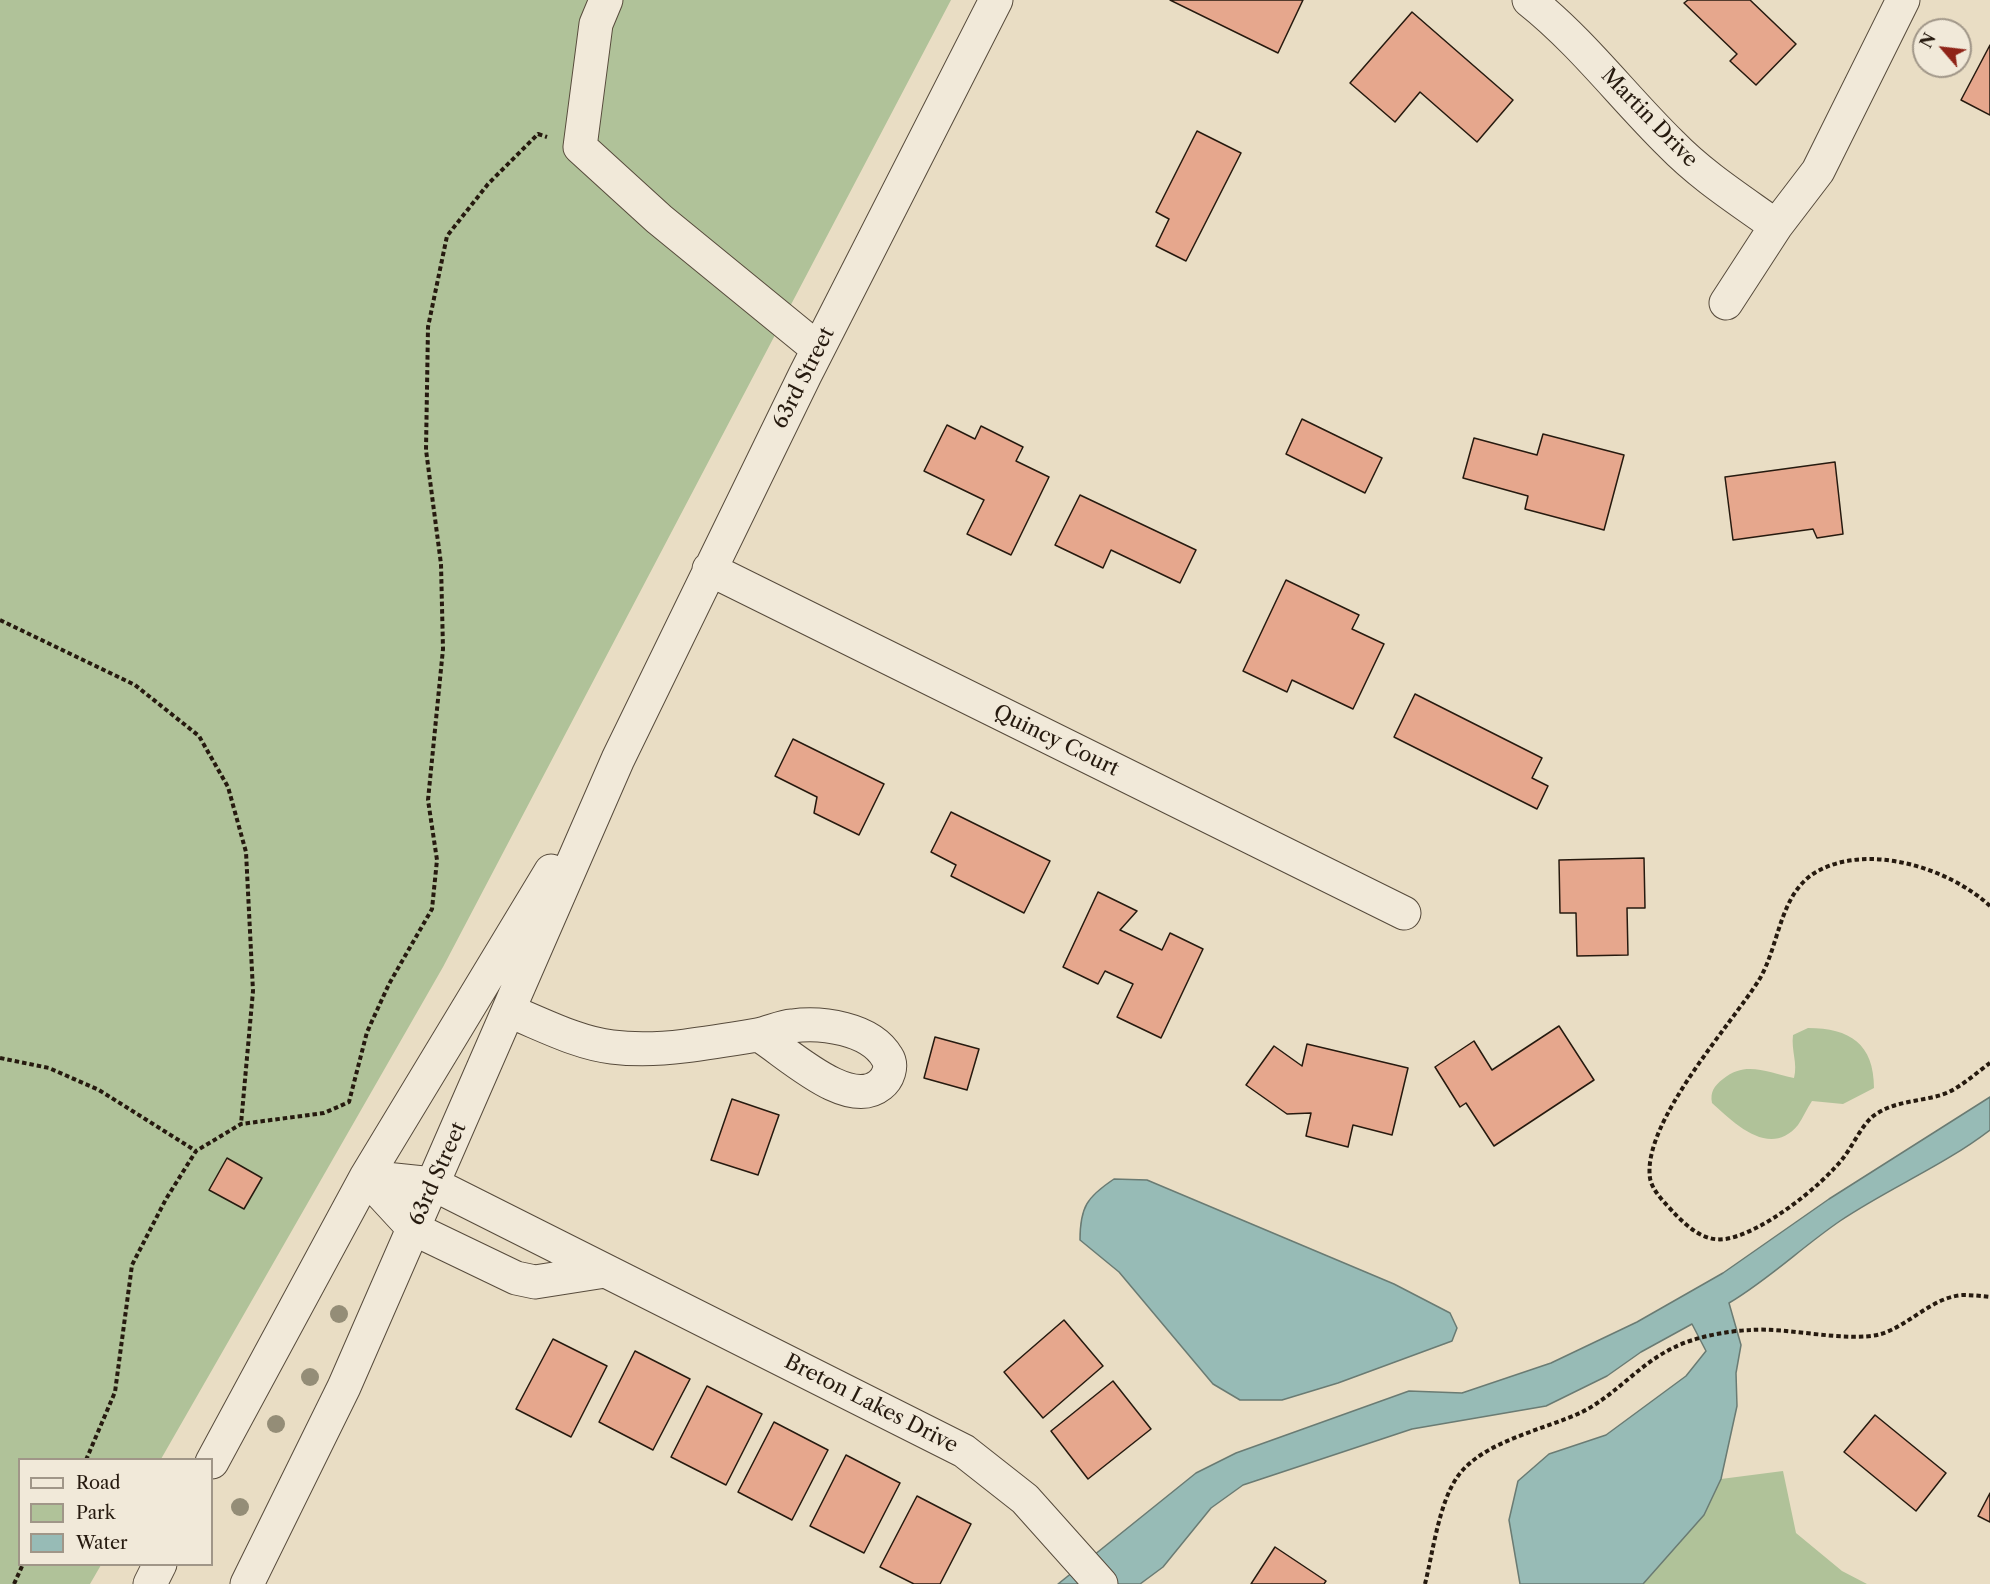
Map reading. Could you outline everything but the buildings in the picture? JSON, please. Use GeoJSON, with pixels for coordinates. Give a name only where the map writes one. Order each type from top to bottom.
{"type":"FeatureCollection","features":[{"type":"Feature","properties":{"kind":"street"},"geometry":{"type":"LineString","coordinates":[[606,0],[596,24],[580,147],[659,219],[818,349]]}},
{"type":"Feature","properties":{"kind":"street","name":"63rd Street"},"geometry":{"type":"LineString","coordinates":[[248,1584],[344,1387],[618,759],[818,349],[996,0]]}},
{"type":"Feature","properties":{"kind":"street","name":"Martin Drive"},"geometry":{"type":"LineString","coordinates":[[1529,0],[1598,64],[1678,151],[1700,171],[1776,226]]}},
{"type":"Feature","properties":{"kind":"street"},"geometry":{"type":"LineString","coordinates":[[1726,303],[1776,226],[1818,171],[1903,0]]}},
{"type":"Feature","properties":{"kind":"street","name":"Quincy Court"},"geometry":{"type":"LineString","coordinates":[[709,570],[1404,913]]}},
{"type":"Feature","properties":{"kind":"street","name":"63rd Street"},"geometry":{"type":"LineString","coordinates":[[213,1460],[366,1176],[618,759]]}},
{"type":"Feature","properties":{"kind":"street"},"geometry":{"type":"LineString","coordinates":[[509,1011],[584,1040],[611,1047],[683,1046],[759,1035]]}},
{"type":"Feature","properties":{"kind":"street"},"geometry":{"type":"LineString","coordinates":[[366,1176],[433,1184]]}},
{"type":"Feature","properties":{"kind":"street"},"geometry":{"type":"LineString","coordinates":[[366,1176],[414,1229],[526,1280],[535,1282],[605,1271]]}},
{"type":"Feature","properties":{"kind":"street","name":"Breton Lakes Drive"},"geometry":{"type":"LineString","coordinates":[[433,1184],[964,1451],[1025,1499],[1101,1584]]}},
{"type":"Feature","properties":{"kind":"street"},"geometry":{"type":"LineString","coordinates":[[150,1584],[159,1566]]}},
{"type":"Feature","properties":{"kind":"path"},"geometry":{"type":"LineString","coordinates":[[87,1458],[115,1392],[132,1265],[166,1199],[196,1151],[241,1124],[324,1113],[349,1102],[367,1032],[389,984],[432,909],[437,860],[428,800],[443,649],[441,564],[426,450],[428,327],[447,236],[488,184],[538,134],[580,147]]}},
{"type":"Feature","properties":{"kind":"path"},"geometry":{"type":"LineString","coordinates":[[0,620],[135,685],[199,736],[228,786],[246,852],[253,991],[241,1124]]}},
{"type":"Feature","properties":{"kind":"path"},"geometry":{"type":"LineString","coordinates":[[1990,906],[1954,880],[1919,868],[1882,860],[1841,861],[1816,872],[1794,891],[1785,910],[1771,958],[1758,981],[1677,1098],[1660,1130],[1649,1160],[1650,1181],[1664,1202],[1688,1228],[1703,1237],[1725,1239],[1780,1213],[1817,1187],[1842,1159],[1871,1118],[1895,1104],[1944,1095],[1990,1063]]}},
{"type":"Feature","properties":{"kind":"path"},"geometry":{"type":"LineString","coordinates":[[0,1058],[49,1068],[99,1090],[196,1151]]}},
{"type":"Feature","properties":{"kind":"path"},"geometry":{"type":"LineString","coordinates":[[1425,1584],[1448,1494],[1457,1476],[1470,1461],[1520,1436],[1582,1412],[1598,1403],[1650,1361],[1675,1347],[1749,1329],[1856,1336],[1881,1334],[1911,1320],[1936,1304],[1961,1295],[1990,1297]]}},
{"type":"Feature","properties":{"kind":"path"},"geometry":{"type":"LineString","coordinates":[[14,1584],[22,1566]]}},
{"type":"Feature","properties":{"kind":"green space"},"geometry":{"type":"Polygon","coordinates":[[[0,0],[951,0],[443,967],[162,1458],[18,1458],[18,1566],[100,1566],[90,1584],[0,1584],[0,0]]]}},
{"type":"Feature","properties":{"kind":"green space"},"geometry":{"type":"Polygon","coordinates":[[[1808,1028],[1836,1031],[1857,1042],[1870,1060],[1874,1088],[1843,1104],[1812,1101],[1798,1125],[1787,1135],[1776,1139],[1764,1138],[1741,1128],[1712,1103],[1712,1092],[1717,1084],[1740,1070],[1757,1070],[1794,1078],[1793,1035],[1808,1028]]]}},
{"type":"Feature","properties":{"kind":"green space"},"geometry":{"type":"Polygon","coordinates":[[[1783,1471],[1796,1533],[1842,1571],[1867,1584],[1643,1584],[1703,1515],[1721,1479],[1783,1471]]]}},
{"type":"Feature","properties":{"kind":"water"},"geometry":{"type":"Polygon","coordinates":[[[1990,1097],[1990,1130],[1954,1155],[1840,1221],[1729,1303],[1741,1345],[1736,1373],[1737,1406],[1721,1479],[1704,1515],[1643,1584],[1520,1584],[1509,1520],[1518,1481],[1549,1454],[1606,1435],[1686,1376],[1706,1351],[1692,1324],[1641,1352],[1607,1376],[1546,1406],[1412,1429],[1243,1485],[1211,1508],[1163,1567],[1140,1584],[1058,1584],[1196,1473],[1236,1453],[1409,1391],[1462,1393],[1551,1363],[1637,1322],[1723,1273],[1829,1199],[1990,1097]]]}},
{"type":"Feature","properties":{"kind":"water"},"geometry":{"type":"Polygon","coordinates":[[[1114,1179],[1147,1180],[1394,1284],[1450,1313],[1457,1328],[1452,1341],[1338,1383],[1282,1400],[1240,1400],[1213,1384],[1119,1272],[1080,1240],[1080,1229],[1087,1204],[1097,1191],[1114,1179]]]}}]}
